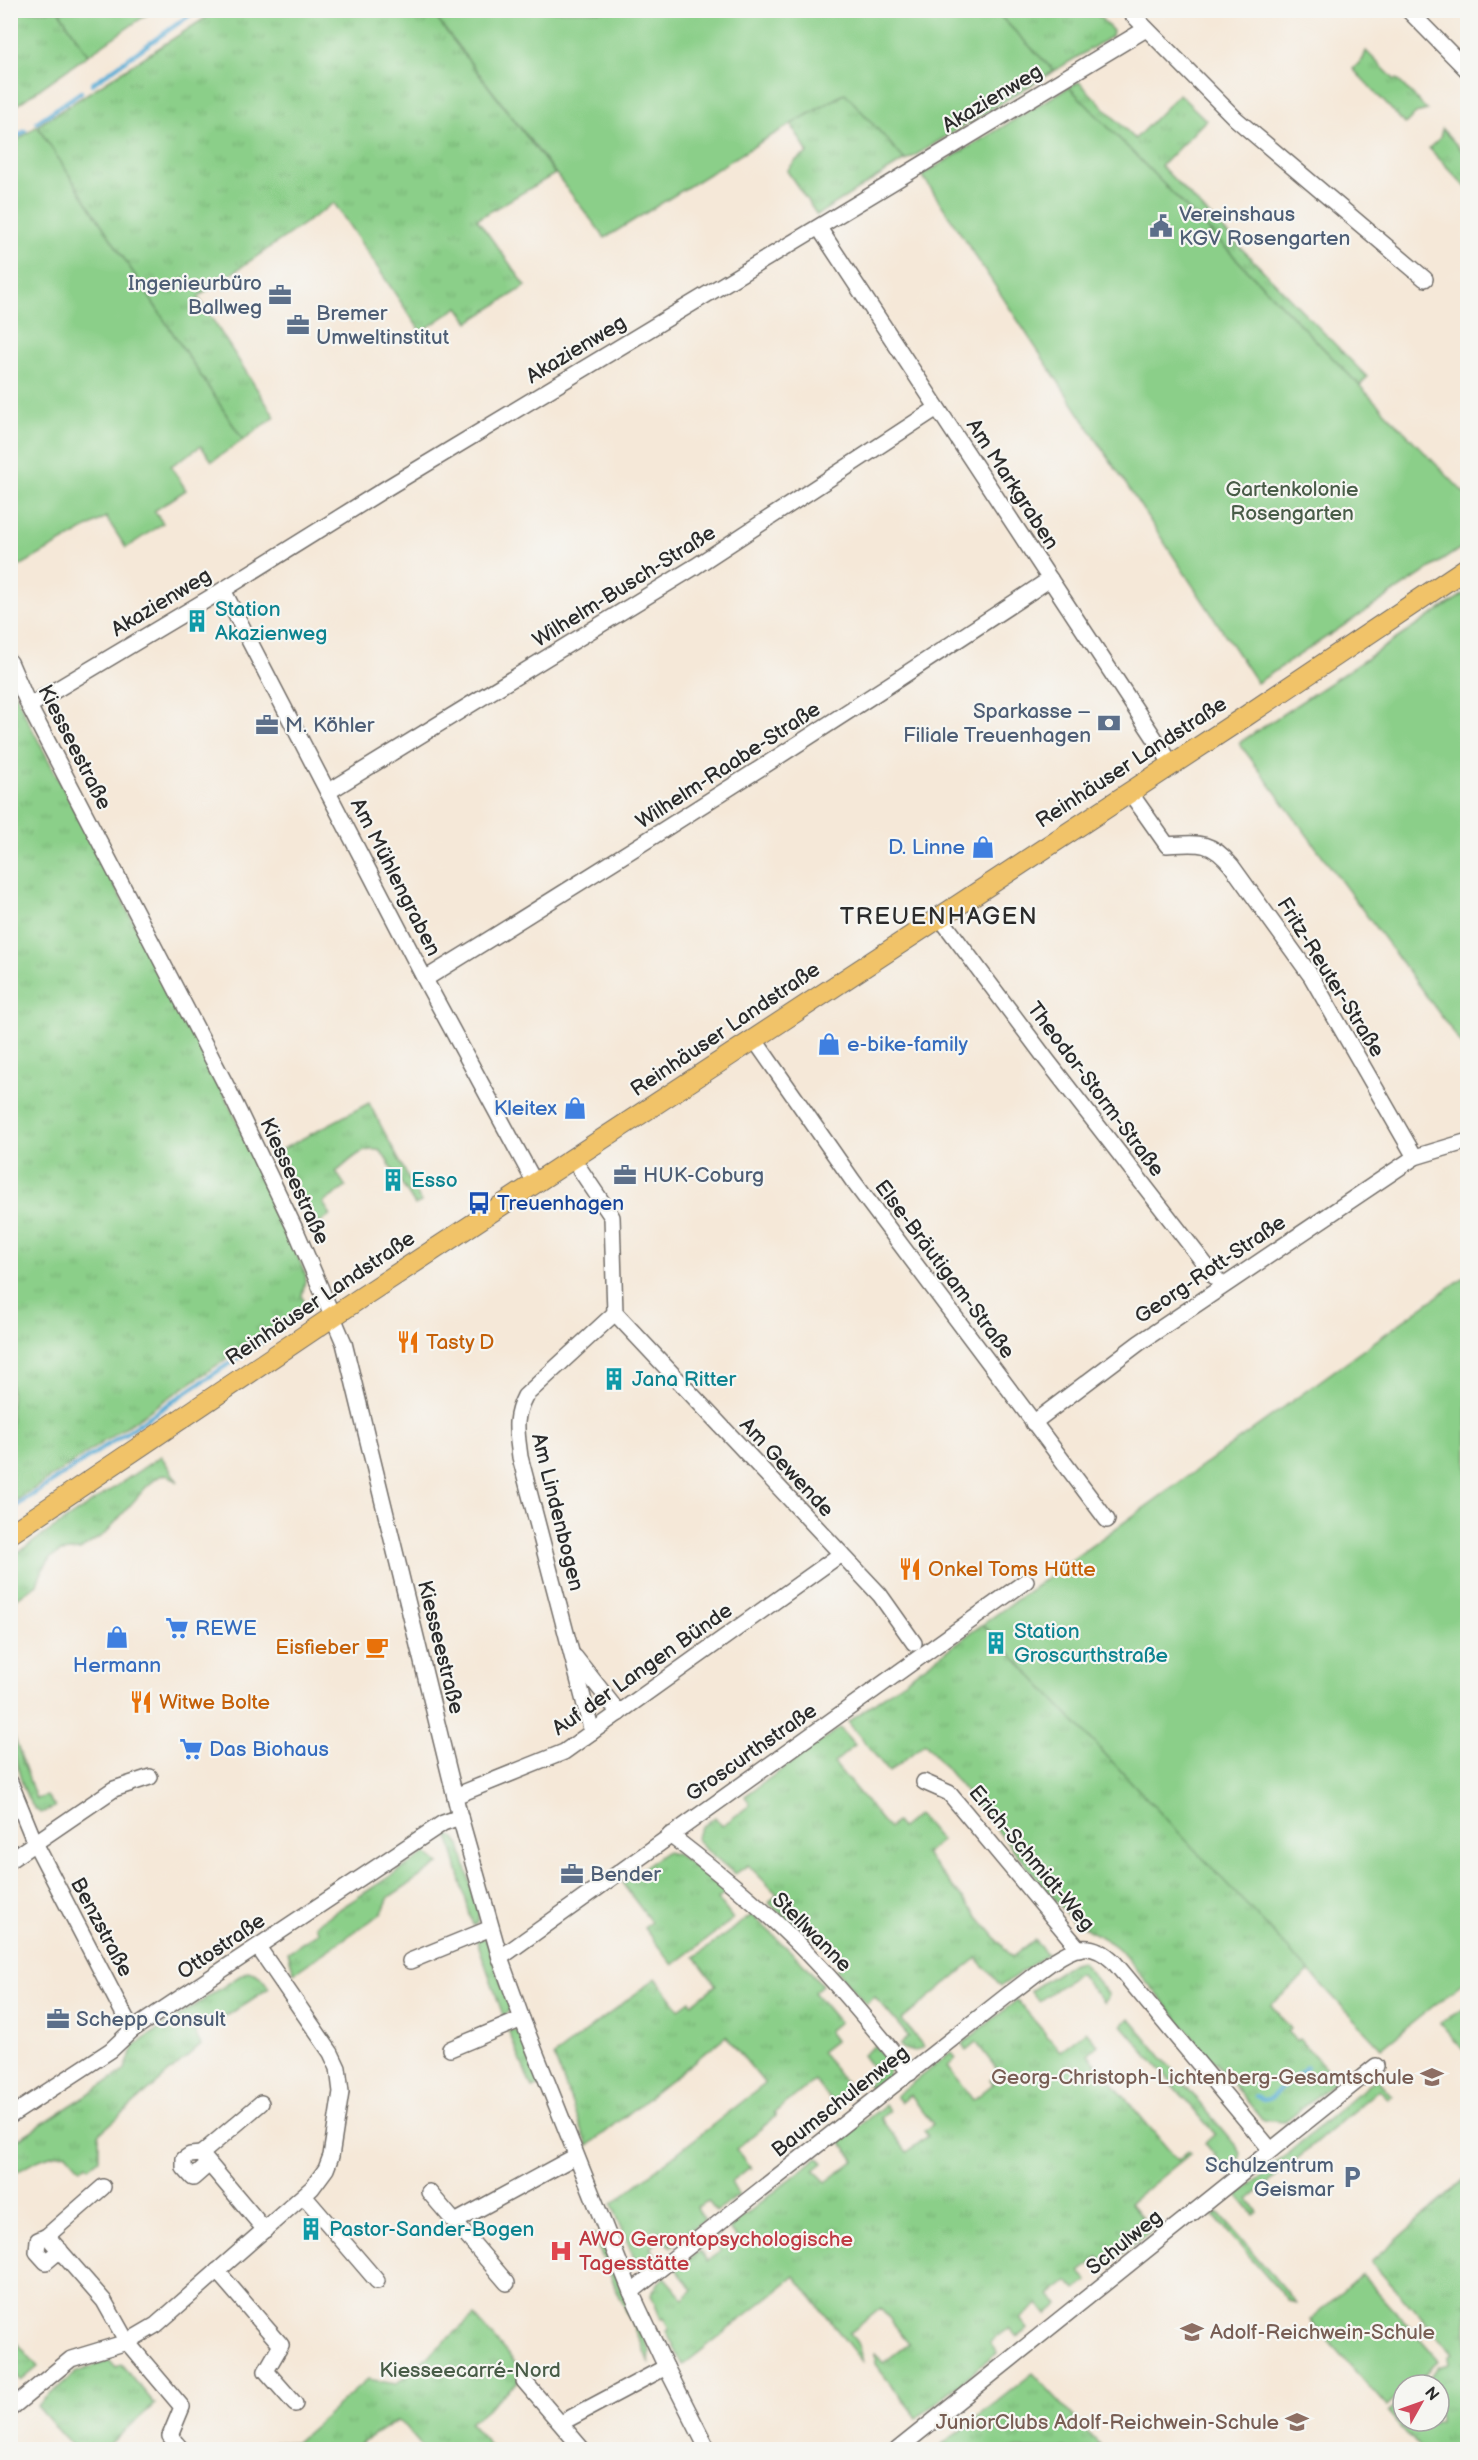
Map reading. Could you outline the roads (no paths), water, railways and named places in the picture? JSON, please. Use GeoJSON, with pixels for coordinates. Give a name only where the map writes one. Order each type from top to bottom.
{"type":"FeatureCollection","features":[{"type":"Feature","properties":{"kind":"main road","name":"Reinhäuser Landstraße"},"geometry":{"type":"LineString","coordinates":[[10,1534],[333,1317],[1467,567]]}},
{"type":"Feature","properties":{"kind":"street"},"geometry":{"type":"LineString","coordinates":[[1128,10],[1236,119],[1425,279]]}},
{"type":"Feature","properties":{"kind":"street"},"geometry":{"type":"LineString","coordinates":[[1408,10],[1467,71]]}},
{"type":"Feature","properties":{"kind":"street","name":"Akazienweg"},"geometry":{"type":"LineString","coordinates":[[29,706],[1146,29]]}},
{"type":"Feature","properties":{"kind":"street","name":"Am Markgraben"},"geometry":{"type":"LineString","coordinates":[[819,228],[1172,764]]}},
{"type":"Feature","properties":{"kind":"street","name":"Wilhelm-Busch-Straße"},"geometry":{"type":"LineString","coordinates":[[328,792],[696,566],[937,408]]}},
{"type":"Feature","properties":{"kind":"street","name":"Wilhelm-Raabe-Straße"},"geometry":{"type":"LineString","coordinates":[[425,979],[698,809],[1050,579]]}},
{"type":"Feature","properties":{"kind":"street","name":"Am Mühlengraben"},"geometry":{"type":"LineString","coordinates":[[223,590],[425,979],[535,1183]]}},
{"type":"Feature","properties":{"kind":"street","name":"Kiesseestraße"},"geometry":{"type":"LineString","coordinates":[[10,662],[29,706],[234,1101],[292,1223],[344,1343],[460,1817],[500,1958],[631,2292],[708,2450]]}},
{"type":"Feature","properties":{"kind":"street","name":"Fritz-Reuter-Straße"},"geometry":{"type":"LineString","coordinates":[[1129,791],[1167,844],[1209,846],[1218,851],[1231,866],[1311,976],[1415,1157]]}},
{"type":"Feature","properties":{"kind":"street","name":"Theodor-Storm-Straße"},"geometry":{"type":"LineString","coordinates":[[939,916],[1222,1286]]}},
{"type":"Feature","properties":{"kind":"street","name":"Else-Bräutigam-Straße"},"geometry":{"type":"LineString","coordinates":[[754,1039],[853,1181],[1107,1520]]}},
{"type":"Feature","properties":{"kind":"street"},"geometry":{"type":"LineString","coordinates":[[1415,1157],[1465,1142]]}},
{"type":"Feature","properties":{"kind":"street","name":"Georg-Rott-Straße"},"geometry":{"type":"LineString","coordinates":[[1034,1422],[1121,1355],[1415,1157]]}},
{"type":"Feature","properties":{"kind":"street"},"geometry":{"type":"LineString","coordinates":[[573,1159],[612,1217],[615,1313]]}},
{"type":"Feature","properties":{"kind":"street","name":"Am Gewende"},"geometry":{"type":"LineString","coordinates":[[615,1313],[880,1596],[914,1643]]}},
{"type":"Feature","properties":{"kind":"street","name":"Am Lindenbogen"},"geometry":{"type":"LineString","coordinates":[[592,1731],[520,1457],[516,1428],[517,1412],[525,1396],[615,1313]]}},
{"type":"Feature","properties":{"kind":"street","name":"Auf der Langen Bünde"},"geometry":{"type":"LineString","coordinates":[[455,1796],[564,1752],[840,1554]]}},
{"type":"Feature","properties":{"kind":"street","name":"Groscurthstraße"},"geometry":{"type":"LineString","coordinates":[[500,1958],[1026,1581]]}},
{"type":"Feature","properties":{"kind":"street","name":"Am Lindenbogen"},"geometry":{"type":"LineString","coordinates":[[571,1652],[619,1713]]}},
{"type":"Feature","properties":{"kind":"street"},"geometry":{"type":"LineString","coordinates":[[10,1860],[114,1789],[150,1777]]}},
{"type":"Feature","properties":{"kind":"street","name":"Benzstraße"},"geometry":{"type":"LineString","coordinates":[[10,1782],[35,1843],[132,2030]]}},
{"type":"Feature","properties":{"kind":"street","name":"Erich-Schmidt-Weg"},"geometry":{"type":"LineString","coordinates":[[924,1782],[949,1793],[1079,1948],[1097,1950],[1114,1962],[1271,2150]]}},
{"type":"Feature","properties":{"kind":"street","name":"Ottostraße"},"geometry":{"type":"LineString","coordinates":[[10,2116],[111,2049],[132,2030],[443,1823],[460,1817]]}},
{"type":"Feature","properties":{"kind":"street","name":"Stellwanne"},"geometry":{"type":"LineString","coordinates":[[670,1835],[747,1896],[797,1943],[850,2001],[910,2073]]}},
{"type":"Feature","properties":{"kind":"street"},"geometry":{"type":"LineString","coordinates":[[410,1961],[491,1928]]}},
{"type":"Feature","properties":{"kind":"street"},"geometry":{"type":"LineString","coordinates":[[10,2409],[70,2359],[127,2342],[156,2325],[304,2196],[320,2179],[331,2156],[341,2081],[331,2053],[258,1947]]}},
{"type":"Feature","properties":{"kind":"street","name":"Baumschulenweg"},"geometry":{"type":"LineString","coordinates":[[631,2292],[1008,1994],[1055,1961],[1079,1948]]}},
{"type":"Feature","properties":{"kind":"street"},"geometry":{"type":"LineString","coordinates":[[450,2049],[522,2019]]}},
{"type":"Feature","properties":{"kind":"street","name":"Schulweg"},"geometry":{"type":"LineString","coordinates":[[897,2450],[1376,2066]]}},
{"type":"Feature","properties":{"kind":"street"},"geometry":{"type":"LineString","coordinates":[[261,2103],[205,2159],[265,2230]]}},
{"type":"Feature","properties":{"kind":"street"},"geometry":{"type":"LineString","coordinates":[[455,2222],[576,2156]]}},
{"type":"Feature","properties":{"kind":"street"},"geometry":{"type":"LineString","coordinates":[[103,2187],[47,2236],[104,2301],[127,2342],[182,2407],[170,2436],[182,2450]]}},
{"type":"Feature","properties":{"kind":"street"},"geometry":{"type":"LineString","coordinates":[[429,2192],[507,2283]]}},
{"type":"Feature","properties":{"kind":"street"},"geometry":{"type":"LineString","coordinates":[[304,2196],[376,2281]]}},
{"type":"Feature","properties":{"kind":"street"},"geometry":{"type":"LineString","coordinates":[[217,2271],[281,2345],[266,2371],[295,2404]]}},
{"type":"Feature","properties":{"kind":"street"},"geometry":{"type":"LineString","coordinates":[[561,2423],[666,2367]]}},
{"type":"Feature","properties":{"kind":"street"},"geometry":{"type":"LineString","coordinates":[[524,2381],[583,2450]]}},
{"type":"Feature","properties":{"kind":"waterway"},"geometry":{"type":"LineString","coordinates":[[92,84],[197,10]]}},
{"type":"Feature","properties":{"kind":"waterway"},"geometry":{"type":"LineString","coordinates":[[37,122],[81,92]]}},
{"type":"Feature","properties":{"kind":"waterway"},"geometry":{"type":"LineString","coordinates":[[10,141],[25,131]]}},
{"type":"Feature","properties":{"kind":"waterway"},"geometry":{"type":"LineString","coordinates":[[10,1510],[278,1331]]}},
{"type":"Feature","properties":{"kind":"waterway"},"geometry":{"type":"LineString","coordinates":[[1256,2097],[1263,2100],[1269,2099],[1307,2067]]}},
{"type":"Feature","properties":{"kind":"place","name":"Vereinshaus KGV Rosengarten"},"geometry":{"type":"Point","coordinates":[1161,226]}},
{"type":"Feature","properties":{"kind":"place","name":"Ingenieurbüro Ballweg"},"geometry":{"type":"Point","coordinates":[280,295]}},
{"type":"Feature","properties":{"kind":"place","name":"Bremer Umweltinstitut"},"geometry":{"type":"Point","coordinates":[298,325]}},
{"type":"Feature","properties":{"kind":"place","name":"Station Akazienweg"},"geometry":{"type":"Point","coordinates":[197,621]}},
{"type":"Feature","properties":{"kind":"place","name":"Sparkasse – Filiale Treuenhagen"},"geometry":{"type":"Point","coordinates":[1109,723]}},
{"type":"Feature","properties":{"kind":"place","name":"M. Köhler"},"geometry":{"type":"Point","coordinates":[267,725]}},
{"type":"Feature","properties":{"kind":"place","name":"D. Linne"},"geometry":{"type":"Point","coordinates":[983,847]}},
{"type":"Feature","properties":{"kind":"place","name":"e-bike-family"},"geometry":{"type":"Point","coordinates":[829,1044]}},
{"type":"Feature","properties":{"kind":"place","name":"Kleitex"},"geometry":{"type":"Point","coordinates":[575,1108]}},
{"type":"Feature","properties":{"kind":"place","name":"HUK-Coburg"},"geometry":{"type":"Point","coordinates":[625,1175]}},
{"type":"Feature","properties":{"kind":"place","name":"Esso"},"geometry":{"type":"Point","coordinates":[393,1180]}},
{"type":"Feature","properties":{"kind":"place","name":"Treuenhagen"},"geometry":{"type":"Point","coordinates":[479,1203]}},
{"type":"Feature","properties":{"kind":"place","name":"Tasty D"},"geometry":{"type":"Point","coordinates":[408,1342]}},
{"type":"Feature","properties":{"kind":"place","name":"Jana Ritter"},"geometry":{"type":"Point","coordinates":[614,1379]}},
{"type":"Feature","properties":{"kind":"place","name":"Onkel Toms Hütte"},"geometry":{"type":"Point","coordinates":[910,1569]}},
{"type":"Feature","properties":{"kind":"place","name":"REWE"},"geometry":{"type":"Point","coordinates":[177,1628]}},
{"type":"Feature","properties":{"kind":"place","name":"Hermann"},"geometry":{"type":"Point","coordinates":[117,1637]}},
{"type":"Feature","properties":{"kind":"place","name":"Station Groscurthstraße"},"geometry":{"type":"Point","coordinates":[996,1643]}},
{"type":"Feature","properties":{"kind":"place","name":"Eisfieber"},"geometry":{"type":"Point","coordinates":[377,1647]}},
{"type":"Feature","properties":{"kind":"place","name":"Witwe Bolte"},"geometry":{"type":"Point","coordinates":[141,1702]}},
{"type":"Feature","properties":{"kind":"place","name":"Das Biohaus"},"geometry":{"type":"Point","coordinates":[191,1749]}},
{"type":"Feature","properties":{"kind":"place","name":"Bender"},"geometry":{"type":"Point","coordinates":[572,1874]}},
{"type":"Feature","properties":{"kind":"place","name":"Schepp Consult"},"geometry":{"type":"Point","coordinates":[58,2019]}},
{"type":"Feature","properties":{"kind":"place","name":"Georg-Christoph-Lichtenberg-Gesamtschule"},"geometry":{"type":"Point","coordinates":[1432,2077]}},
{"type":"Feature","properties":{"kind":"place","name":"Schulzentrum Geismar"},"geometry":{"type":"Point","coordinates":[1352,2177]}},
{"type":"Feature","properties":{"kind":"place","name":"Pastor-Sander-Bogen"},"geometry":{"type":"Point","coordinates":[311,2229]}},
{"type":"Feature","properties":{"kind":"place","name":"AWO Gerontopsychologische Tagesstätte"},"geometry":{"type":"Point","coordinates":[561,2251]}},
{"type":"Feature","properties":{"kind":"place","name":"Adolf-Reichwein-Schule"},"geometry":{"type":"Point","coordinates":[1192,2332]}},
{"type":"Feature","properties":{"kind":"place","name":"JuniorClubs Adolf-Reichwein-Schule"},"geometry":{"type":"Point","coordinates":[1297,2422]}},
{"type":"Feature","properties":{"kind":"district","name":"TREUENHAGEN"},"geometry":{"type":"Point","coordinates":[939,916]}},
{"type":"Feature","properties":{"kind":"park label","name":"Gartenkolonie Rosengarten"},"geometry":{"type":"Point","coordinates":[1292,501]}},
{"type":"Feature","properties":{"kind":"park label","name":"Kiesseecarré-Nord"},"geometry":{"type":"Point","coordinates":[470,2370]}}]}
